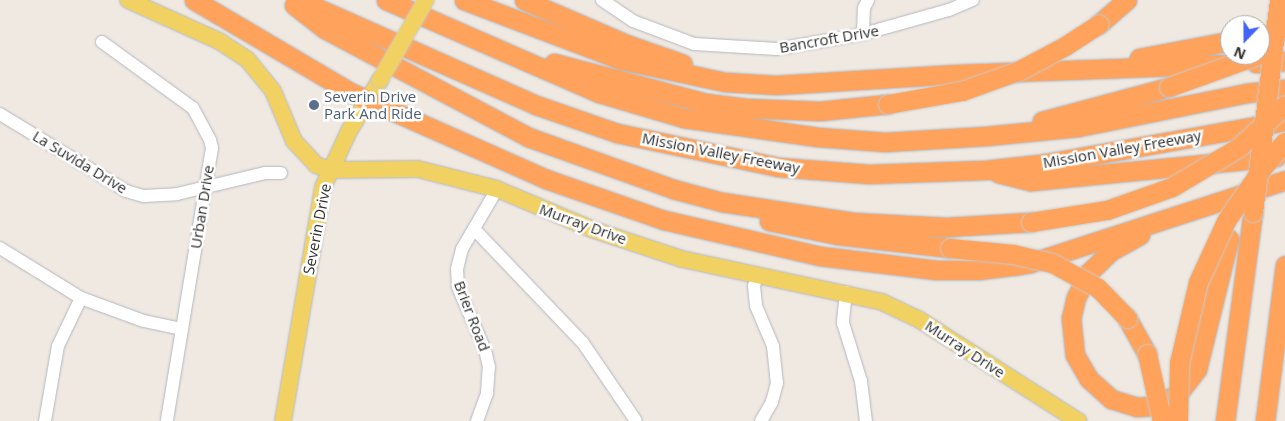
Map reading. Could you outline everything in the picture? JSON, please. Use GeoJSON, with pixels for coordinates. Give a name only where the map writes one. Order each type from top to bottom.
{"type":"FeatureCollection","features":[{"type":"Feature","properties":{"kind":"highway"},"geometry":{"type":"LineString","coordinates":[[194,0],[367,100],[546,179],[664,220],[755,244],[892,266],[978,270],[1030,263],[1283,180]]}},
{"type":"Feature","properties":{"kind":"highway"},"geometry":{"type":"LineString","coordinates":[[287,0],[325,29],[485,116],[568,154],[673,189],[740,215],[801,228],[950,248],[1013,254],[1052,263],[1098,288],[1127,318],[1147,354],[1162,421]]}},
{"type":"Feature","properties":{"kind":"highway","name":"Mission Valley Freeway"},"geometry":{"type":"LineString","coordinates":[[300,0],[536,105],[617,133],[778,167],[870,174],[985,170],[1047,163],[1285,121]]}},
{"type":"Feature","properties":{"kind":"highway","name":"Mission Valley Freeway"},"geometry":{"type":"LineString","coordinates":[[386,0],[599,94],[684,118],[753,130],[885,142],[986,136],[1078,126],[1246,93],[1285,89]]}},
{"type":"Feature","properties":{"kind":"highway"},"geometry":{"type":"LineString","coordinates":[[464,0],[598,53],[657,70],[752,84],[776,85],[823,80],[1285,62]]}},
{"type":"Feature","properties":{"kind":"highway"},"geometry":{"type":"LineString","coordinates":[[524,0],[626,44],[687,66],[752,78],[823,80]]}},
{"type":"Feature","properties":{"kind":"highway"},"geometry":{"type":"LineString","coordinates":[[478,41],[706,104],[788,111],[888,104],[962,91],[1018,71],[1099,24],[1127,0]]}},
{"type":"Feature","properties":{"kind":"highway"},"geometry":{"type":"LineString","coordinates":[[1225,421],[1279,0]]}},
{"type":"Feature","properties":{"kind":"highway"},"geometry":{"type":"LineString","coordinates":[[1270,34],[1285,31]]}},
{"type":"Feature","properties":{"kind":"highway"},"geometry":{"type":"LineString","coordinates":[[1036,71],[1146,57],[1220,43]]}},
{"type":"Feature","properties":{"kind":"highway"},"geometry":{"type":"LineString","coordinates":[[1270,50],[1285,44]]}},
{"type":"Feature","properties":{"kind":"highway"},"geometry":{"type":"LineString","coordinates":[[986,136],[1168,87],[1231,65]]}},
{"type":"Feature","properties":{"kind":"highway"},"geometry":{"type":"LineString","coordinates":[[1198,207],[1111,250],[1082,284],[1073,306],[1071,332],[1081,368],[1098,390],[1122,404],[1151,406],[1178,395],[1189,383],[1202,352],[1271,74]]}},
{"type":"Feature","properties":{"kind":"highway"},"geometry":{"type":"LineString","coordinates":[[673,189],[722,202],[852,222],[946,227],[1030,222],[1107,210],[1172,188],[1239,147],[1285,105]]}},
{"type":"Feature","properties":{"kind":"highway"},"geometry":{"type":"LineString","coordinates":[[1178,421],[1179,363],[1198,282],[1226,221],[1263,167],[1285,142]]}},
{"type":"Feature","properties":{"kind":"highway"},"geometry":{"type":"LineString","coordinates":[[985,170],[1031,181],[1285,156]]}},
{"type":"Feature","properties":{"kind":"highway"},"geometry":{"type":"LineString","coordinates":[[1265,421],[1285,265]]}},
{"type":"Feature","properties":{"kind":"main road","name":"Murray Drive"},"geometry":{"type":"LineString","coordinates":[[128,0],[219,41],[243,56],[270,87],[294,141],[304,156],[316,165],[330,170],[418,169],[497,189],[594,230],[682,259],[757,276],[846,292],[899,308],[1078,421]]}},
{"type":"Feature","properties":{"kind":"main road","name":"Severin Drive"},"geometry":{"type":"LineString","coordinates":[[283,421],[323,186],[367,100],[426,0]]}},
{"type":"Feature","properties":{"kind":"street","name":"Bancroft Drive"},"geometry":{"type":"LineString","coordinates":[[602,0],[633,21],[694,44],[777,49],[863,34],[949,10],[973,0]]}},
{"type":"Feature","properties":{"kind":"street"},"geometry":{"type":"LineString","coordinates":[[863,34],[864,8],[868,0]]}},
{"type":"Feature","properties":{"kind":"street","name":"Urban Drive"},"geometry":{"type":"LineString","coordinates":[[102,42],[199,115],[212,148],[167,421]]}},
{"type":"Feature","properties":{"kind":"street","name":"La Suvida Drive"},"geometry":{"type":"LineString","coordinates":[[0,114],[126,191],[144,196],[205,190],[229,180],[265,173],[281,174]]}},
{"type":"Feature","properties":{"kind":"street","name":"Brier Road"},"geometry":{"type":"LineString","coordinates":[[477,421],[488,393],[489,367],[485,350],[458,287],[456,275],[462,249],[475,230],[497,189]]}},
{"type":"Feature","properties":{"kind":"street"},"geometry":{"type":"LineString","coordinates":[[475,230],[583,343],[636,421]]}},
{"type":"Feature","properties":{"kind":"street"},"geometry":{"type":"LineString","coordinates":[[0,248],[81,298],[144,321],[182,329]]}},
{"type":"Feature","properties":{"kind":"street"},"geometry":{"type":"LineString","coordinates":[[757,276],[754,286],[756,306],[773,346],[777,382],[772,402],[761,421]]}},
{"type":"Feature","properties":{"kind":"street"},"geometry":{"type":"LineString","coordinates":[[846,292],[843,323],[861,381],[866,421]]}},
{"type":"Feature","properties":{"kind":"street"},"geometry":{"type":"LineString","coordinates":[[45,421],[58,346],[81,298]]}},
{"type":"Feature","properties":{"kind":"place","name":"Severin Drive Park And Ride"},"geometry":{"type":"Point","coordinates":[314,105]}}]}
